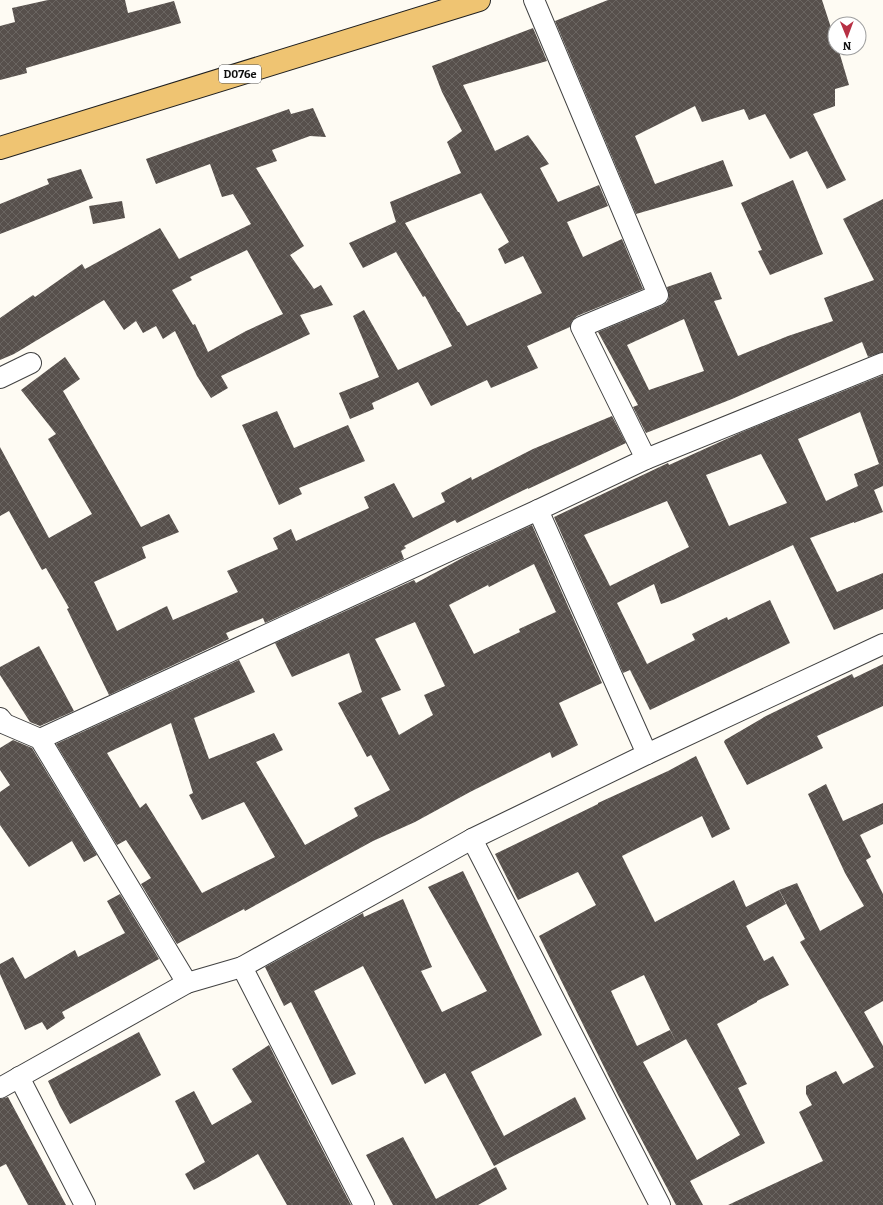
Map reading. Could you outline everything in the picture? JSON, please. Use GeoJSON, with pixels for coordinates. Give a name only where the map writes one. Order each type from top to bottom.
{"type":"FeatureCollection","features":[{"type":"Feature","properties":{"kind":"main road","name":"D076e"},"geometry":{"type":"LineString","coordinates":[[0,148],[479,0]]}},
{"type":"Feature","properties":{"kind":"street"},"geometry":{"type":"LineString","coordinates":[[534,0],[658,295],[581,327],[646,459]]}},
{"type":"Feature","properties":{"kind":"street"},"geometry":{"type":"LineString","coordinates":[[0,378],[31,363]]}},
{"type":"Feature","properties":{"kind":"street"},"geometry":{"type":"LineString","coordinates":[[40,739],[646,459],[883,363]]}},
{"type":"Feature","properties":{"kind":"street"},"geometry":{"type":"LineString","coordinates":[[538,510],[647,754]]}},
{"type":"Feature","properties":{"kind":"street"},"geometry":{"type":"LineString","coordinates":[[0,1088],[187,983],[242,967],[472,839],[647,754],[883,644]]}},
{"type":"Feature","properties":{"kind":"street"},"geometry":{"type":"LineString","coordinates":[[0,718],[5,724],[40,739],[187,983]]}},
{"type":"Feature","properties":{"kind":"street"},"geometry":{"type":"LineString","coordinates":[[472,839],[660,1205]]}},
{"type":"Feature","properties":{"kind":"street"},"geometry":{"type":"LineString","coordinates":[[242,967],[364,1205]]}},
{"type":"Feature","properties":{"kind":"street"},"geometry":{"type":"LineString","coordinates":[[19,1077],[85,1205]]}},
{"type":"Feature","properties":{"kind":"building"},"geometry":{"type":"Polygon","coordinates":[[[48,0],[125,0],[128,13],[174,1],[181,23],[26,68],[27,73],[0,80],[0,26],[15,22],[12,8],[48,0]]]}},
{"type":"Feature","properties":{"kind":"building"},"geometry":{"type":"Polygon","coordinates":[[[608,0],[822,0],[827,16],[827,56],[840,56],[849,85],[835,89],[835,106],[813,114],[846,180],[827,189],[807,151],[790,159],[765,114],[749,120],[744,109],[702,122],[695,106],[635,136],[655,184],[723,160],[733,186],[636,214],[555,21],[608,0]]]}},
{"type":"Feature","properties":{"kind":"building"},"geometry":{"type":"Polygon","coordinates":[[[533,28],[547,61],[463,85],[495,151],[528,135],[549,164],[540,168],[558,202],[599,185],[608,206],[567,222],[583,257],[622,239],[643,289],[577,316],[572,321],[570,327],[527,346],[538,368],[491,388],[487,380],[431,406],[418,382],[372,403],[374,409],[350,419],[339,393],[379,377],[353,316],[364,310],[398,370],[452,346],[425,296],[423,297],[396,252],[363,268],[349,243],[396,222],[390,202],[461,173],[447,142],[462,131],[442,92],[432,66],[533,28]],[[481,193],[405,223],[467,326],[542,293],[523,256],[505,264],[498,249],[509,242],[481,193]]]}},
{"type":"Feature","properties":{"kind":"building"},"geometry":{"type":"Polygon","coordinates":[[[313,108],[326,137],[310,136],[272,150],[277,161],[256,168],[304,246],[290,255],[314,289],[321,285],[333,305],[300,315],[310,334],[221,376],[228,388],[211,398],[197,376],[175,331],[163,339],[156,326],[143,333],[136,321],[124,330],[104,300],[14,354],[0,360],[0,318],[33,295],[35,297],[82,264],[85,269],[160,228],[179,259],[251,224],[233,194],[222,197],[210,164],[156,184],[146,159],[289,109],[291,114],[313,108]],[[247,250],[190,277],[192,280],[172,290],[193,325],[195,324],[208,352],[246,331],[283,314],[247,250]]]}},
{"type":"Feature","properties":{"kind":"building"},"geometry":{"type":"Polygon","coordinates":[[[81,169],[93,198],[0,234],[0,204],[49,184],[47,179],[81,169]]]}},
{"type":"Feature","properties":{"kind":"building"},"geometry":{"type":"Polygon","coordinates":[[[793,180],[823,254],[770,275],[758,251],[762,250],[741,203],[793,180]]]}},
{"type":"Feature","properties":{"kind":"building"},"geometry":{"type":"Polygon","coordinates":[[[883,199],[883,352],[868,357],[862,342],[732,399],[646,433],[633,407],[638,405],[598,332],[663,305],[667,302],[669,297],[667,287],[711,272],[722,299],[714,301],[738,356],[788,336],[833,321],[824,298],[874,280],[843,219],[883,199]],[[684,319],[627,345],[649,390],[704,371],[684,319]]]}},
{"type":"Feature","properties":{"kind":"building"},"geometry":{"type":"Polygon","coordinates":[[[122,201],[125,218],[93,224],[89,206],[122,201]]]}},
{"type":"Feature","properties":{"kind":"building"},"geometry":{"type":"Polygon","coordinates":[[[65,357],[80,379],[63,391],[141,527],[169,514],[179,532],[142,547],[146,558],[94,582],[117,631],[167,606],[173,620],[238,592],[227,571],[278,549],[273,538],[291,529],[296,541],[369,508],[364,497],[394,483],[413,518],[445,502],[441,493],[471,477],[472,480],[533,449],[612,416],[626,443],[528,488],[457,523],[455,520],[404,546],[406,548],[401,551],[404,559],[265,623],[263,618],[226,633],[229,639],[109,695],[67,609],[69,608],[46,568],[42,570],[9,511],[0,516],[0,447],[49,538],[92,514],[48,439],[56,434],[21,390],[65,357]]]}},
{"type":"Feature","properties":{"kind":"building"},"geometry":{"type":"Polygon","coordinates":[[[883,375],[883,486],[874,490],[883,512],[810,538],[837,592],[883,573],[883,609],[834,630],[793,545],[673,600],[661,604],[654,584],[617,603],[647,664],[695,640],[692,634],[727,617],[728,620],[770,600],[790,643],[650,710],[630,670],[623,673],[554,517],[668,463],[669,465],[742,432],[883,375]],[[860,412],[798,439],[826,501],[858,486],[854,474],[879,464],[860,412]],[[761,454],[706,475],[729,526],[787,503],[761,454]],[[667,501],[584,535],[610,586],[689,547],[667,501]]]}},
{"type":"Feature","properties":{"kind":"building"},"geometry":{"type":"Polygon","coordinates":[[[277,411],[294,448],[348,425],[365,461],[299,488],[302,494],[279,505],[242,425],[277,411]]]}},
{"type":"Feature","properties":{"kind":"building"},"geometry":{"type":"Polygon","coordinates":[[[532,525],[602,683],[559,703],[578,745],[552,758],[550,752],[470,792],[415,822],[373,841],[245,911],[244,909],[177,944],[141,884],[151,878],[126,840],[117,845],[56,744],[239,660],[255,692],[194,718],[209,759],[274,733],[283,750],[256,762],[305,845],[358,816],[354,808],[390,790],[371,755],[367,757],[338,703],[362,692],[349,653],[292,677],[275,643],[414,580],[416,583],[466,556],[532,525]],[[534,564],[449,605],[474,654],[520,632],[519,629],[556,612],[534,564]],[[415,622],[375,639],[401,690],[381,698],[399,735],[433,715],[424,695],[445,686],[415,622]],[[171,723],[107,753],[140,808],[146,803],[202,893],[275,857],[244,802],[202,820],[189,795],[193,793],[171,723]]]}},
{"type":"Feature","properties":{"kind":"building"},"geometry":{"type":"Polygon","coordinates":[[[39,646],[74,711],[40,726],[30,722],[0,675],[0,667],[39,646]]]}},
{"type":"Feature","properties":{"kind":"building"},"geometry":{"type":"Polygon","coordinates":[[[883,664],[883,706],[817,736],[823,748],[747,785],[724,742],[725,740],[766,716],[852,674],[854,678],[883,664]]]}},
{"type":"Feature","properties":{"kind":"building"},"geometry":{"type":"Polygon","coordinates":[[[13,740],[32,748],[97,855],[84,862],[72,841],[29,867],[0,825],[0,792],[10,785],[0,770],[0,748],[13,740]]]}},
{"type":"Feature","properties":{"kind":"building"},"geometry":{"type":"Polygon","coordinates":[[[696,756],[730,829],[712,838],[702,816],[622,856],[655,922],[734,880],[746,907],[779,890],[786,904],[746,926],[764,961],[773,956],[789,985],[717,1024],[747,1084],[738,1088],[765,1143],[690,1181],[703,1205],[676,1205],[618,1095],[539,936],[596,905],[578,872],[518,900],[495,854],[598,803],[668,771],[696,756]],[[644,975],[611,991],[637,1046],[670,1030],[677,1044],[644,975]],[[686,1039],[643,1062],[697,1160],[740,1135],[686,1039]]]}},
{"type":"Feature","properties":{"kind":"building"},"geometry":{"type":"Polygon","coordinates":[[[826,784],[843,821],[883,803],[883,824],[860,835],[871,857],[866,860],[883,894],[883,1001],[864,1012],[883,1046],[883,1205],[728,1205],[823,1161],[799,1112],[812,1105],[806,1094],[806,1086],[836,1071],[843,1084],[874,1067],[800,942],[805,939],[779,890],[797,883],[820,931],[864,906],[845,873],[808,794],[826,784]]]}},
{"type":"Feature","properties":{"kind":"building"},"geometry":{"type":"Polygon","coordinates":[[[463,871],[542,1035],[471,1072],[504,1136],[575,1097],[586,1119],[494,1166],[445,1073],[425,1084],[363,966],[314,991],[356,1074],[332,1085],[291,1002],[284,1006],[265,967],[363,913],[364,917],[403,899],[432,967],[421,971],[442,1012],[487,991],[428,887],[463,871]]]}},
{"type":"Feature","properties":{"kind":"building"},"geometry":{"type":"Polygon","coordinates":[[[120,894],[159,959],[62,1012],[65,1018],[47,1030],[42,1022],[25,1030],[0,974],[0,964],[13,957],[25,979],[75,950],[78,957],[125,933],[107,901],[120,894]]]}},
{"type":"Feature","properties":{"kind":"building"},"geometry":{"type":"Polygon","coordinates":[[[139,1032],[161,1075],[70,1124],[48,1081],[139,1032]]]}},
{"type":"Feature","properties":{"kind":"building"},"geometry":{"type":"Polygon","coordinates":[[[269,1045],[351,1205],[287,1205],[258,1154],[194,1190],[185,1174],[205,1162],[175,1101],[194,1091],[212,1125],[252,1102],[232,1069],[269,1045]]]}},
{"type":"Feature","properties":{"kind":"building"},"geometry":{"type":"Polygon","coordinates":[[[8,1097],[66,1205],[28,1205],[6,1164],[0,1167],[0,1099],[8,1097]]]}},
{"type":"Feature","properties":{"kind":"building"},"geometry":{"type":"Polygon","coordinates":[[[403,1137],[436,1199],[496,1167],[507,1189],[478,1205],[393,1205],[366,1155],[403,1137]]]}}]}
